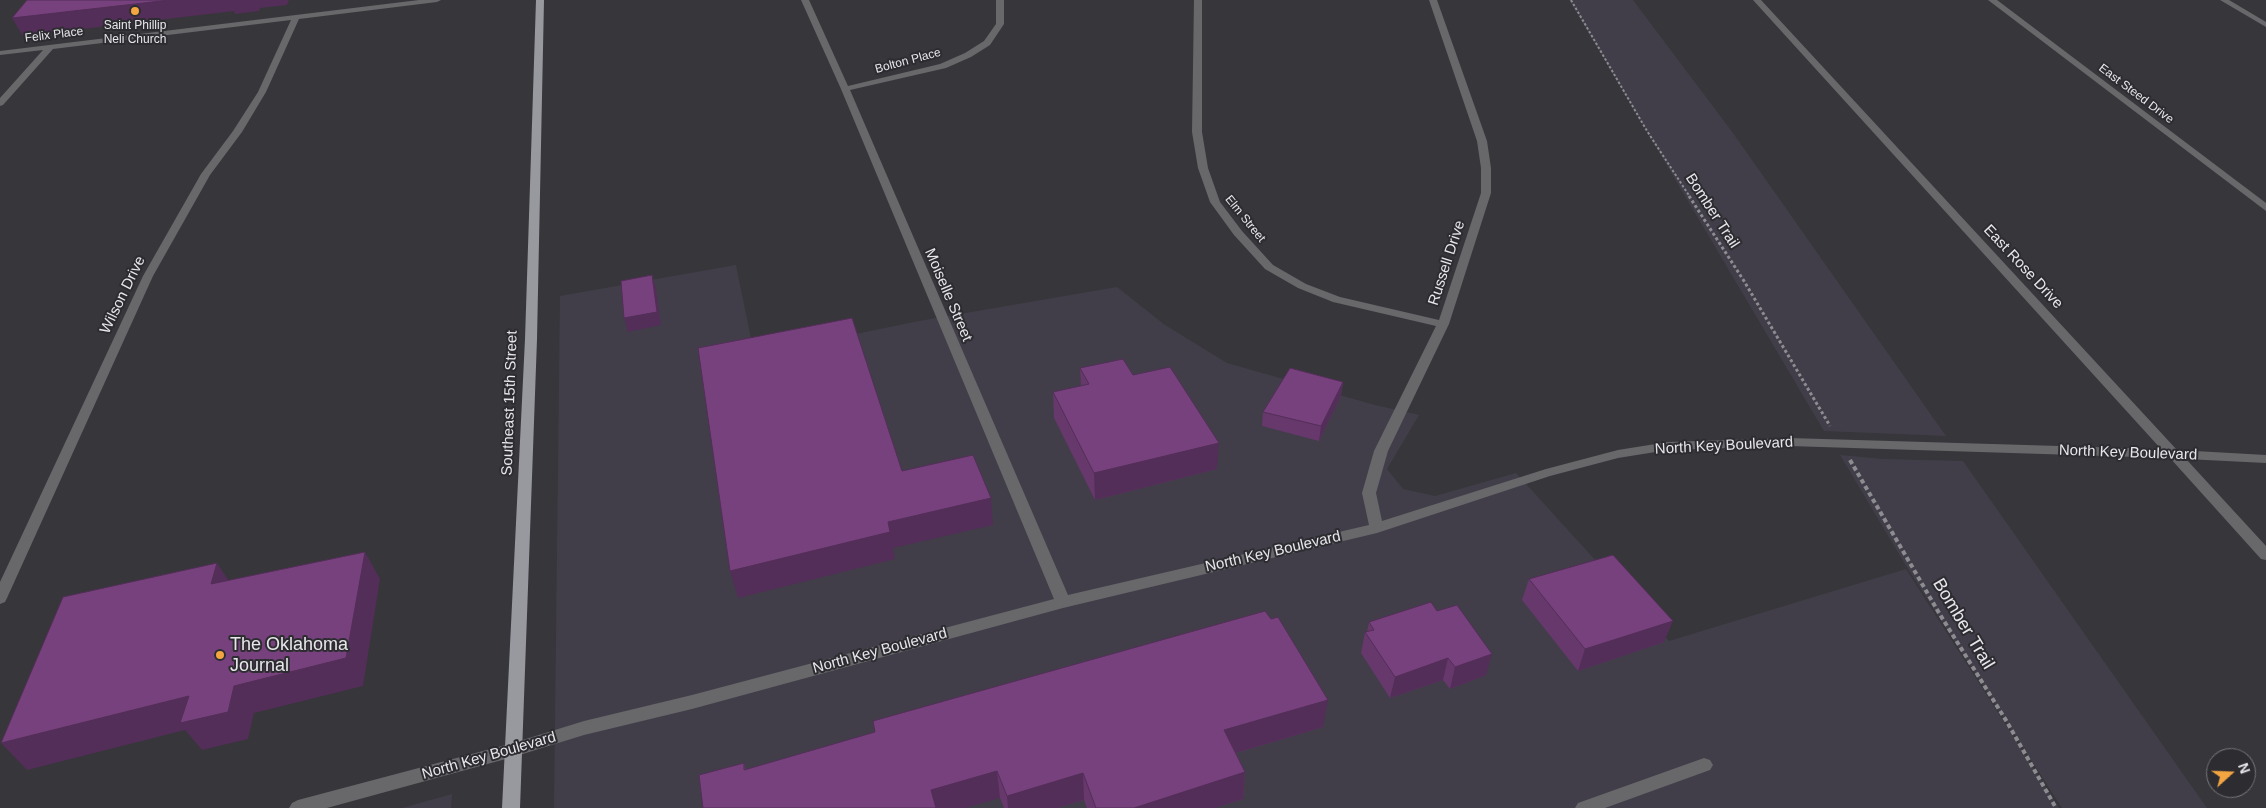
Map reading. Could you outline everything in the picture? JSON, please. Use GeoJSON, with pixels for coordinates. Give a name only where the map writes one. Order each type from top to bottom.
{"type":"FeatureCollection","features":[{"type":"Feature","properties":{"kind":"main road","name":"Southeast 15th Street"},"geometry":{"type":"LineString","coordinates":[[511,808],[531,339],[540,0]]}},
{"type":"Feature","properties":{"kind":"street"},"geometry":{"type":"LineString","coordinates":[[296,17],[437,0]]}},
{"type":"Feature","properties":{"kind":"street","name":"Moiselle Street"},"geometry":{"type":"LineString","coordinates":[[805,0],[845,89],[1062,602]]}},
{"type":"Feature","properties":{"kind":"street","name":"Bolton Place"},"geometry":{"type":"LineString","coordinates":[[845,89],[943,66],[968,55],[987,43],[1000,24],[1000,0]]}},
{"type":"Feature","properties":{"kind":"street","name":"Elm Street"},"geometry":{"type":"LineString","coordinates":[[1198,0],[1197,132],[1204,168],[1214,202],[1238,233],[1269,267],[1302,286],[1337,300],[1443,324]]}},
{"type":"Feature","properties":{"kind":"street","name":"Russell Drive"},"geometry":{"type":"LineString","coordinates":[[1377,528],[1369,493],[1381,451],[1443,324],[1486,193],[1486,168],[1479,133],[1433,0]]}},
{"type":"Feature","properties":{"kind":"street","name":"East Rose Drive"},"geometry":{"type":"LineString","coordinates":[[1758,0],[2266,555]]}},
{"type":"Feature","properties":{"kind":"street","name":"East Steed Drive"},"geometry":{"type":"LineString","coordinates":[[1992,0],[2266,208]]}},
{"type":"Feature","properties":{"kind":"street"},"geometry":{"type":"LineString","coordinates":[[2224,0],[2266,25]]}},
{"type":"Feature","properties":{"kind":"street","name":"Felix Place"},"geometry":{"type":"LineString","coordinates":[[0,53],[102,40],[120,31],[190,23],[194,29],[296,17]]}},
{"type":"Feature","properties":{"kind":"street","name":"Wilson Drive"},"geometry":{"type":"LineString","coordinates":[[0,598],[148,276],[196,190],[237,132],[262,92],[296,17]]}},
{"type":"Feature","properties":{"kind":"street"},"geometry":{"type":"LineString","coordinates":[[0,104],[50,47]]}},
{"type":"Feature","properties":{"kind":"street","name":"North Key Boulevard"},"geometry":{"type":"LineString","coordinates":[[298,808],[513,750],[584,728],[692,702],[1062,602],[1377,528],[1546,473],[1618,454],[1668,446],[1789,442],[1866,443],[2266,459]]}},
{"type":"Feature","properties":{"kind":"street"},"geometry":{"type":"LineString","coordinates":[[1584,808],[1704,765]]}},
{"type":"Feature","properties":{"kind":"path","name":"Bomber Trail"},"geometry":{"type":"LineString","coordinates":[[1571,0],[1647,131],[1744,281],[1834,434]]}},
{"type":"Feature","properties":{"kind":"path","name":"Bomber Trail"},"geometry":{"type":"LineString","coordinates":[[1846,455],[1939,613],[2007,722],[2056,808]]}},
{"type":"Feature","properties":{"kind":"shaded area"},"geometry":{"type":"Polygon","coordinates":[[[1569,0],[1633,0],[1733,133],[1946,436],[1824,431],[1569,0]]]}},
{"type":"Feature","properties":{"kind":"shaded area"},"geometry":{"type":"Polygon","coordinates":[[[736,265],[753,349],[758,354],[919,321],[1117,287],[1165,325],[1227,363],[1375,405],[1419,415],[1387,469],[1403,489],[1435,496],[1516,473],[1669,641],[1906,569],[2059,808],[554,808],[560,296],[736,265]]]}},
{"type":"Feature","properties":{"kind":"shaded area"},"geometry":{"type":"Polygon","coordinates":[[[1840,455],[1883,459],[1963,461],[2207,808],[2062,808],[1908,569],[1840,455]]]}},
{"type":"Feature","properties":{"kind":"shaded area"},"geometry":{"type":"Polygon","coordinates":[[[452,794],[451,808],[402,808],[452,794]]]}},
{"type":"Feature","properties":{"kind":"building"},"geometry":{"type":"Polygon","coordinates":[[[27,0],[170,0],[12,18],[27,0]]]}},
{"type":"Feature","properties":{"kind":"building"},"geometry":{"type":"Polygon","coordinates":[[[652,275],[657,312],[624,318],[621,281],[652,275]]]}},
{"type":"Feature","properties":{"kind":"building"},"geometry":{"type":"Polygon","coordinates":[[[852,318],[902,471],[973,455],[991,498],[888,522],[890,532],[730,571],[698,348],[852,318]]]}},
{"type":"Feature","properties":{"kind":"building"},"geometry":{"type":"Polygon","coordinates":[[[1123,359],[1133,375],[1170,367],[1219,443],[1094,473],[1053,392],[1089,384],[1080,368],[1123,359]]]}},
{"type":"Feature","properties":{"kind":"building"},"geometry":{"type":"Polygon","coordinates":[[[1290,368],[1343,382],[1321,426],[1263,412],[1290,368]]]}},
{"type":"Feature","properties":{"kind":"building","name":"The Oklahoma Journal"},"geometry":{"type":"Polygon","coordinates":[[[365,552],[346,658],[234,686],[228,712],[180,723],[189,696],[1,743],[63,597],[217,563],[211,584],[365,552]]]}},
{"type":"Feature","properties":{"kind":"building"},"geometry":{"type":"Polygon","coordinates":[[[1613,555],[1673,621],[1585,649],[1529,579],[1613,555]]]}},
{"type":"Feature","properties":{"kind":"building"},"geometry":{"type":"Polygon","coordinates":[[[1431,602],[1437,611],[1457,605],[1492,654],[1455,667],[1448,658],[1395,677],[1365,632],[1374,630],[1369,622],[1431,602]]]}},
{"type":"Feature","properties":{"kind":"building"},"geometry":{"type":"Polygon","coordinates":[[[1265,611],[1271,619],[1278,617],[1328,700],[1224,730],[1245,772],[1134,808],[1096,808],[1083,773],[1007,796],[997,771],[931,790],[936,808],[703,808],[699,775],[744,763],[744,770],[875,732],[873,721],[1265,611]]]}},
{"type":"Feature","properties":{"kind":"place","name":"Saint Phillip Neli Church"},"geometry":{"type":"Point","coordinates":[135,11]}},
{"type":"Feature","properties":{"kind":"place","name":"The Oklahoma Journal"},"geometry":{"type":"Point","coordinates":[220,655]}}]}
